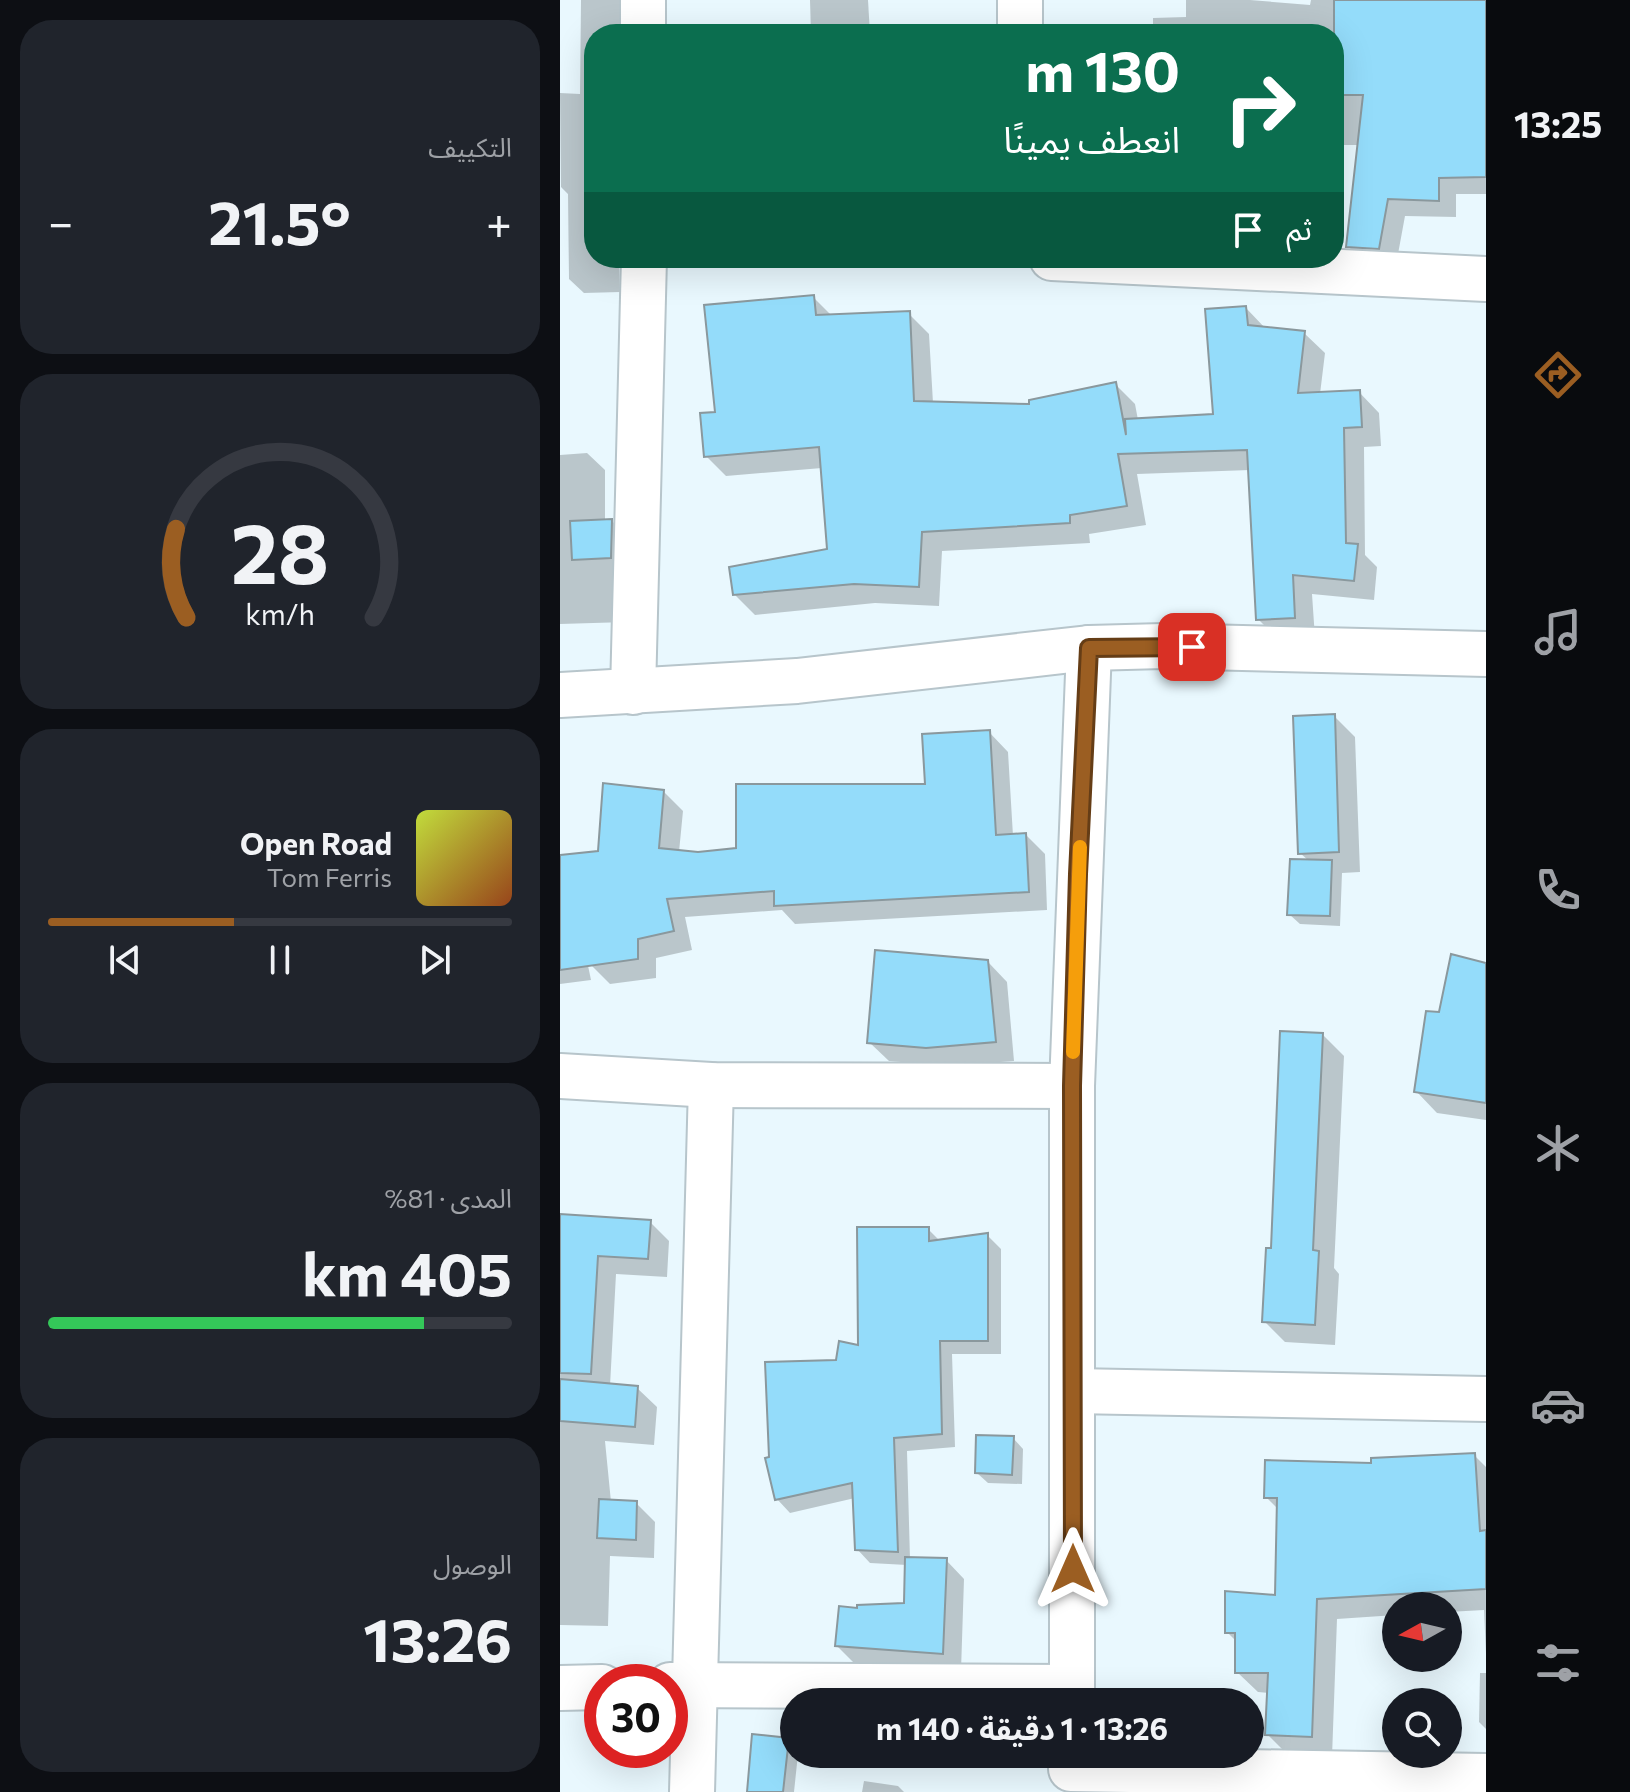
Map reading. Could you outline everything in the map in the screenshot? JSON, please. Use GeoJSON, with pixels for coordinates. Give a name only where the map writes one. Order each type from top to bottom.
{"type":"FeatureCollection","features":[{"type":"Feature","properties":{"kind":"street"},"geometry":{"type":"LineString","coordinates":[[643,0],[643,24]]}},
{"type":"Feature","properties":{"kind":"street"},"geometry":{"type":"LineString","coordinates":[[1020,0],[1020,24]]}},
{"type":"Feature","properties":{"kind":"street"},"geometry":{"type":"LineString","coordinates":[[633,692],[644,268]]}},
{"type":"Feature","properties":{"kind":"street"},"geometry":{"type":"LineString","coordinates":[[1259,268],[1486,279]]}},
{"type":"Feature","properties":{"kind":"street"},"geometry":{"type":"LineString","coordinates":[[560,695],[797,681],[1089,648],[1163,646],[1486,654]]}},
{"type":"Feature","properties":{"kind":"street"},"geometry":{"type":"LineString","coordinates":[[1072,1688],[1072,1086],[1089,648]]}},
{"type":"Feature","properties":{"kind":"street"},"geometry":{"type":"LineString","coordinates":[[560,1076],[711,1085],[1072,1086]]}},
{"type":"Feature","properties":{"kind":"street"},"geometry":{"type":"LineString","coordinates":[[683,1664],[711,1085]]}},
{"type":"Feature","properties":{"kind":"street"},"geometry":{"type":"LineString","coordinates":[[1073,1391],[1486,1399]]}},
{"type":"Feature","properties":{"kind":"street"},"geometry":{"type":"LineString","coordinates":[[688,1685],[799,1688]]}},
{"type":"Feature","properties":{"kind":"street"},"geometry":{"type":"LineString","coordinates":[[560,1688],[584,1687]]}},
{"type":"Feature","properties":{"kind":"street"},"geometry":{"type":"LineString","coordinates":[[688,1749],[692,1792]]}},
{"type":"Feature","properties":{"kind":"street"},"geometry":{"type":"LineString","coordinates":[[1071,1772],[1486,1776]]}},
{"type":"Feature","properties":{"kind":"building"},"geometry":{"type":"Polygon","coordinates":[[[1334,0],[1486,0],[1486,177],[1439,178],[1439,201],[1388,199],[1379,249],[1346,247],[1363,95],[1344,95],[1344,24],[1334,24],[1334,0]]]}},
{"type":"Feature","properties":{"kind":"building"},"geometry":{"type":"Polygon","coordinates":[[[814,295],[816,315],[910,311],[914,401],[1029,404],[1029,400],[1116,382],[1126,435],[1125,419],[1213,414],[1205,309],[1246,306],[1248,325],[1305,331],[1298,393],[1360,390],[1362,427],[1344,428],[1346,543],[1358,544],[1354,581],[1293,575],[1295,618],[1256,620],[1247,450],[1118,454],[1127,506],[1070,515],[1070,523],[922,532],[919,587],[854,584],[733,595],[729,567],[827,549],[819,447],[704,457],[700,413],[715,412],[704,305],[814,295]]]}},
{"type":"Feature","properties":{"kind":"building"},"geometry":{"type":"Polygon","coordinates":[[[612,519],[611,558],[572,560],[570,521],[612,519]]]}},
{"type":"Feature","properties":{"kind":"building"},"geometry":{"type":"Polygon","coordinates":[[[1335,714],[1339,852],[1298,854],[1293,716],[1335,714]]]}},
{"type":"Feature","properties":{"kind":"building"},"geometry":{"type":"Polygon","coordinates":[[[990,730],[996,835],[1026,833],[1029,892],[774,906],[774,891],[667,899],[674,931],[638,939],[638,959],[560,970],[560,855],[598,851],[603,783],[664,790],[659,848],[698,852],[736,848],[736,784],[925,784],[922,734],[990,730]]]}},
{"type":"Feature","properties":{"kind":"building"},"geometry":{"type":"Polygon","coordinates":[[[1290,859],[1332,860],[1330,916],[1287,915],[1290,859]]]}},
{"type":"Feature","properties":{"kind":"building"},"geometry":{"type":"Polygon","coordinates":[[[875,950],[988,960],[996,1042],[926,1048],[867,1043],[875,950]]]}},
{"type":"Feature","properties":{"kind":"building"},"geometry":{"type":"Polygon","coordinates":[[[1451,954],[1486,963],[1486,1103],[1414,1092],[1426,1011],[1439,1012],[1451,954]]]}},
{"type":"Feature","properties":{"kind":"building"},"geometry":{"type":"Polygon","coordinates":[[[1280,1031],[1323,1033],[1313,1250],[1319,1251],[1315,1325],[1262,1322],[1266,1248],[1271,1248],[1280,1031]]]}},
{"type":"Feature","properties":{"kind":"building"},"geometry":{"type":"Polygon","coordinates":[[[560,1214],[651,1220],[648,1259],[598,1256],[591,1374],[560,1373],[560,1214]]]}},
{"type":"Feature","properties":{"kind":"building"},"geometry":{"type":"Polygon","coordinates":[[[857,1227],[929,1227],[929,1241],[988,1233],[988,1341],[940,1341],[942,1434],[894,1438],[898,1552],[855,1550],[852,1483],[775,1500],[765,1458],[769,1457],[765,1362],[836,1360],[839,1341],[858,1345],[857,1227]]]}},
{"type":"Feature","properties":{"kind":"building"},"geometry":{"type":"Polygon","coordinates":[[[560,1379],[638,1386],[635,1427],[560,1421],[560,1379]]]}},
{"type":"Feature","properties":{"kind":"building"},"geometry":{"type":"Polygon","coordinates":[[[976,1435],[1014,1436],[1012,1475],[975,1473],[976,1435]]]}},
{"type":"Feature","properties":{"kind":"building"},"geometry":{"type":"Polygon","coordinates":[[[1475,1453],[1480,1531],[1486,1530],[1486,1589],[1382,1592],[1382,1595],[1317,1599],[1312,1737],[1265,1735],[1268,1673],[1235,1673],[1235,1633],[1225,1633],[1225,1591],[1275,1595],[1277,1498],[1264,1498],[1265,1460],[1371,1463],[1371,1458],[1475,1453]]]}},
{"type":"Feature","properties":{"kind":"building"},"geometry":{"type":"Polygon","coordinates":[[[599,1499],[637,1501],[636,1540],[597,1538],[599,1499]]]}},
{"type":"Feature","properties":{"kind":"building"},"geometry":{"type":"Polygon","coordinates":[[[905,1557],[947,1558],[943,1654],[835,1646],[839,1606],[857,1608],[857,1605],[904,1603],[905,1557]]]}},
{"type":"Feature","properties":{"kind":"building"},"geometry":{"type":"Polygon","coordinates":[[[752,1734],[780,1737],[780,1768],[786,1768],[783,1792],[747,1792],[752,1734]]]}},
{"type":"Feature","properties":{"kind":"slow traffic"},"geometry":{"type":"LineString","coordinates":[[1073,1052],[1080,847]]}},
{"type":"Feature","properties":{"kind":"route"},"geometry":{"type":"LineString","coordinates":[[1073,1569],[1072,1086],[1089,648],[1192,647]]}}]}
